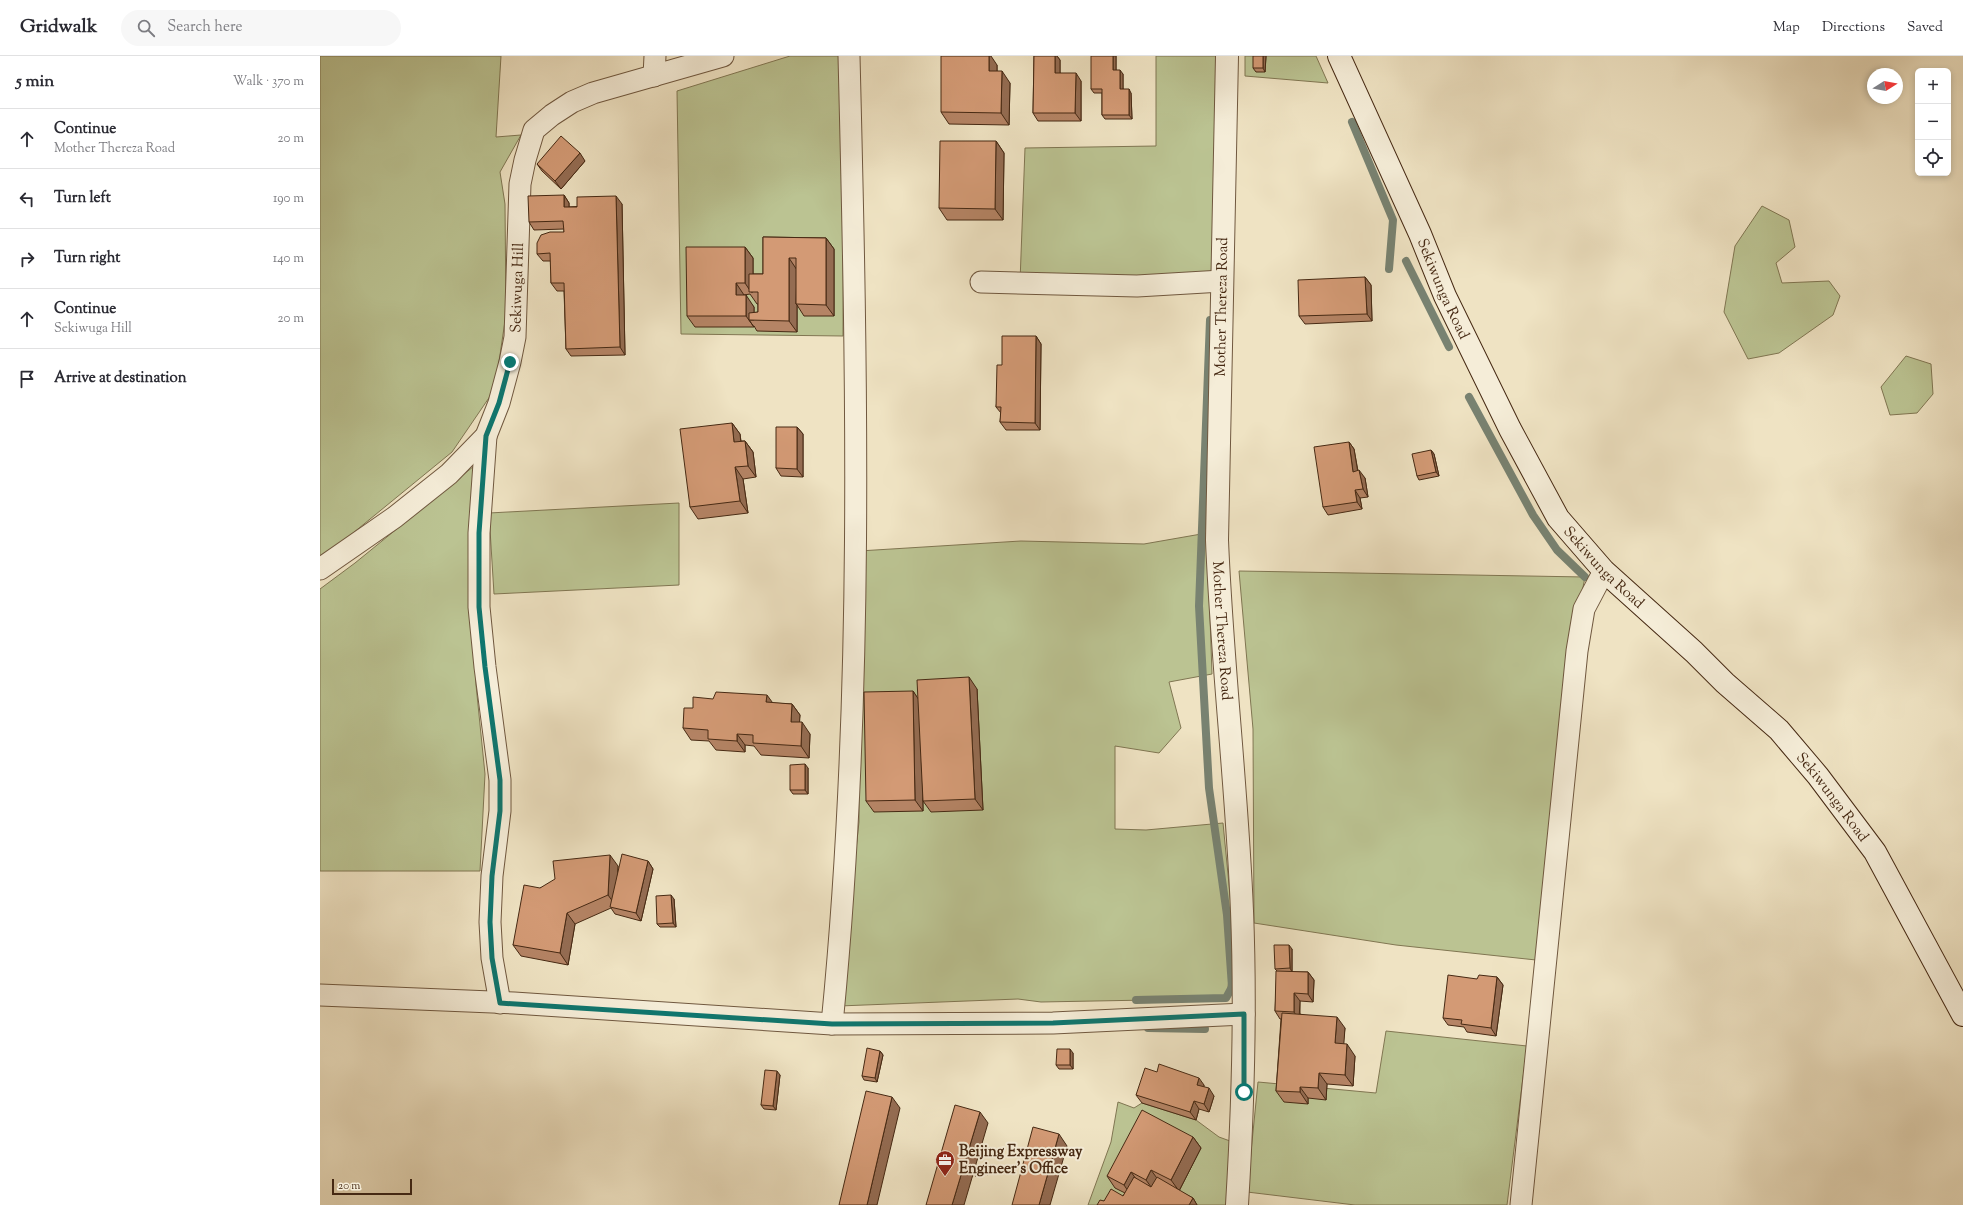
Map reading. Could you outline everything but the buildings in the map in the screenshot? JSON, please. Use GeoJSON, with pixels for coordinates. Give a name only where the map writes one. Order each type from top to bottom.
{"type":"FeatureCollection","features":[{"type":"Feature","properties":{"kind":"main road","name":"Mother Thereza Road"},"geometry":{"type":"LineString","coordinates":[[1227,56],[1217,540],[1220,614],[1242,911],[1244,1092],[1237,1205]]}},
{"type":"Feature","properties":{"kind":"main road","name":"Sekiwunga Road"},"geometry":{"type":"LineString","coordinates":[[1339,56],[1420,234],[1444,296],[1510,429],[1558,518],[1604,571],[1694,652],[1725,683],[1779,730],[1818,776],[1875,852],[1963,1015]]}},
{"type":"Feature","properties":{"kind":"street","name":"Sekiwuga Hill"},"geometry":{"type":"LineString","coordinates":[[320,569],[407,508],[449,474],[486,436],[499,403],[515,337],[520,184],[534,130],[552,115],[579,99],[654,66],[724,56]]}},
{"type":"Feature","properties":{"kind":"street"},"geometry":{"type":"LineString","coordinates":[[832,1024],[847,829],[854,566],[855,298],[849,56]]}},
{"type":"Feature","properties":{"kind":"street"},"geometry":{"type":"LineString","coordinates":[[981,282],[1137,286],[1222,281]]}},
{"type":"Feature","properties":{"kind":"street"},"geometry":{"type":"LineString","coordinates":[[486,436],[479,533],[479,607],[485,667],[500,780],[500,811],[492,876],[490,922],[492,958],[500,1003]]}},
{"type":"Feature","properties":{"kind":"street"},"geometry":{"type":"LineString","coordinates":[[1521,1205],[1577,651],[1584,609],[1604,571]]}},
{"type":"Feature","properties":{"kind":"street"},"geometry":{"type":"LineString","coordinates":[[320,995],[500,1003],[832,1024],[1053,1023],[1244,1014]]}},
{"type":"Feature","properties":{"kind":"path"},"geometry":{"type":"LineString","coordinates":[[972,1176],[1001,1172]]}},
{"type":"Feature","properties":{"kind":"green space"},"geometry":{"type":"Polygon","coordinates":[[[320,56],[501,56],[496,137],[521,135],[500,172],[505,204],[506,314],[495,389],[452,452],[320,560],[320,56]]]}},
{"type":"Feature","properties":{"kind":"green space"},"geometry":{"type":"Polygon","coordinates":[[[790,56],[843,56],[844,60],[843,336],[681,334],[677,91],[790,56]]]}},
{"type":"Feature","properties":{"kind":"green space"},"geometry":{"type":"Polygon","coordinates":[[[1156,56],[1220,56],[1213,291],[1020,282],[1025,148],[1156,146],[1156,56]]]}},
{"type":"Feature","properties":{"kind":"green space"},"geometry":{"type":"Polygon","coordinates":[[[1245,56],[1316,56],[1328,83],[1245,76],[1245,56]]]}},
{"type":"Feature","properties":{"kind":"green space"},"geometry":{"type":"Polygon","coordinates":[[[1762,206],[1789,220],[1795,247],[1776,263],[1782,283],[1829,281],[1840,296],[1833,315],[1779,353],[1748,359],[1724,312],[1735,246],[1762,206]]]}},
{"type":"Feature","properties":{"kind":"green space"},"geometry":{"type":"Polygon","coordinates":[[[1906,356],[1931,364],[1933,394],[1917,413],[1890,415],[1881,387],[1906,356]]]}},
{"type":"Feature","properties":{"kind":"green space"},"geometry":{"type":"Polygon","coordinates":[[[474,466],[471,582],[476,685],[485,774],[480,871],[320,871],[320,589],[355,563],[474,466]]]}},
{"type":"Feature","properties":{"kind":"green space"},"geometry":{"type":"Polygon","coordinates":[[[679,503],[679,585],[494,594],[489,513],[679,503]]]}},
{"type":"Feature","properties":{"kind":"green space"},"geometry":{"type":"Polygon","coordinates":[[[1207,533],[1212,674],[1169,682],[1181,728],[1159,753],[1115,746],[1115,829],[1146,830],[1223,823],[1234,936],[1227,996],[1202,999],[1041,1002],[1018,999],[839,1006],[859,822],[859,551],[1021,541],[1144,544],[1207,533]]]}},
{"type":"Feature","properties":{"kind":"green space"},"geometry":{"type":"Polygon","coordinates":[[[1239,571],[1585,577],[1563,691],[1536,960],[1396,945],[1254,923],[1253,729],[1239,571]]]}},
{"type":"Feature","properties":{"kind":"green space"},"geometry":{"type":"Polygon","coordinates":[[[1386,1031],[1527,1046],[1507,1205],[1355,1205],[1247,1192],[1258,1082],[1376,1093],[1386,1031]]]}},
{"type":"Feature","properties":{"kind":"green space"},"geometry":{"type":"Polygon","coordinates":[[[1118,1102],[1134,1108],[1142,1103],[1196,1120],[1219,1137],[1230,1141],[1228,1205],[1088,1205],[1111,1142],[1118,1102]]]}},
{"type":"Feature","properties":{"kind":"waterway"},"geometry":{"type":"LineString","coordinates":[[1352,122],[1393,220],[1389,269]]}},
{"type":"Feature","properties":{"kind":"waterway"},"geometry":{"type":"LineString","coordinates":[[1406,261],[1449,347]]}},
{"type":"Feature","properties":{"kind":"waterway"},"geometry":{"type":"LineString","coordinates":[[1136,1000],[1226,998],[1232,987],[1227,915],[1209,788],[1199,606],[1210,320]]}},
{"type":"Feature","properties":{"kind":"waterway"},"geometry":{"type":"LineString","coordinates":[[1469,397],[1533,515],[1557,550],[1585,577]]}},
{"type":"Feature","properties":{"kind":"waterway"},"geometry":{"type":"LineString","coordinates":[[1148,1028],[1205,1029]]}},
{"type":"Feature","properties":{"kind":"place","name":"Beijing Expressway Engineer's Office"},"geometry":{"type":"Point","coordinates":[945,1177]}},
{"type":"Feature","properties":{"kind":"route"},"geometry":{"type":"LineString","coordinates":[[510,362],[499,403],[486,436],[479,533],[479,607],[485,667],[500,780],[500,811],[492,876],[490,922],[492,958],[500,1003],[832,1024],[1053,1023],[1244,1014],[1244,1092]]}}]}
